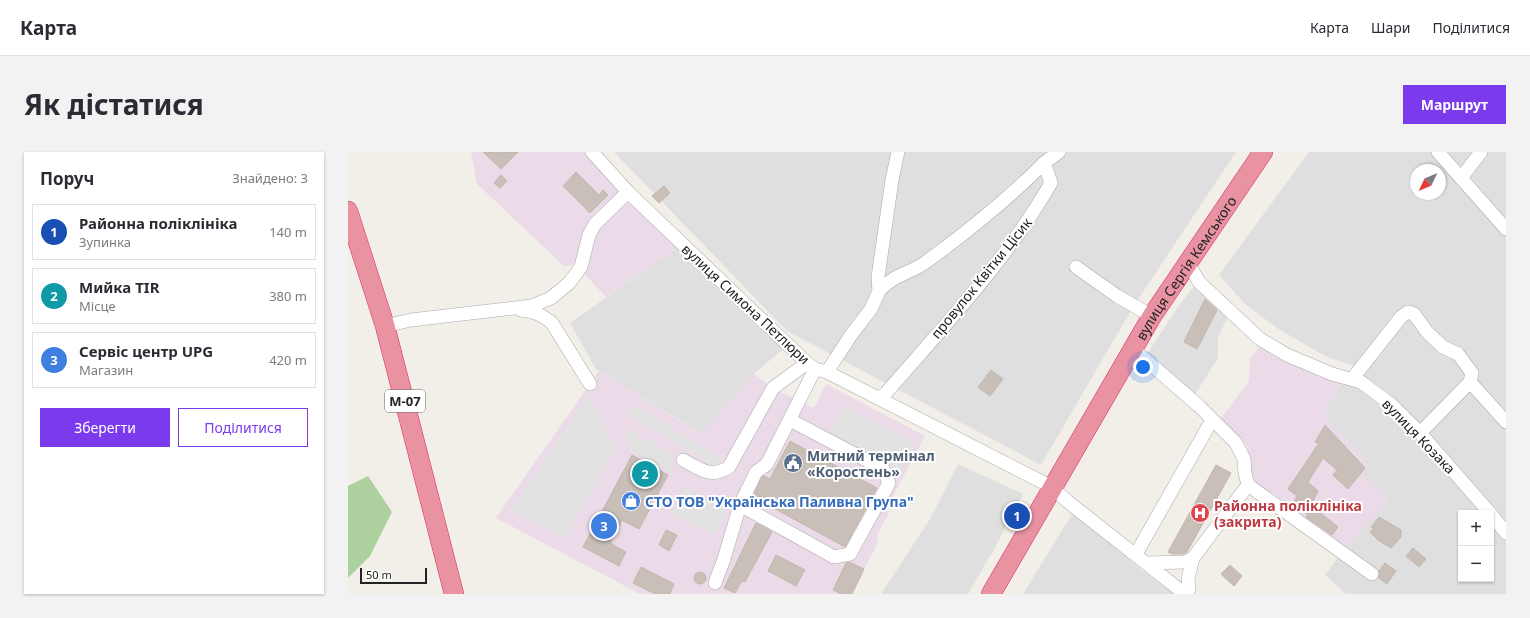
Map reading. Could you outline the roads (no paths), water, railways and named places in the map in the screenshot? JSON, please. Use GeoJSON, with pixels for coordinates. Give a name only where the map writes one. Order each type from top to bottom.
{"type":"FeatureCollection","features":[{"type":"Feature","properties":{"kind":"highway","name":"вулиця Сергія Кемського"},"geometry":{"type":"LineString","coordinates":[[991,594],[1152,316],[1187,261],[1263,152]]}},
{"type":"Feature","properties":{"kind":"highway","name":"М-07"},"geometry":{"type":"LineString","coordinates":[[348,211],[385,326],[454,594]]}},
{"type":"Feature","properties":{"kind":"street","name":"вулиця Симона Петлюри"},"geometry":{"type":"LineString","coordinates":[[592,152],[628,192],[816,368],[879,398],[1052,487],[1067,501],[1185,594]]}},
{"type":"Feature","properties":{"kind":"street"},"geometry":{"type":"LineString","coordinates":[[879,291],[878,277],[892,180],[898,152]]}},
{"type":"Feature","properties":{"kind":"street"},"geometry":{"type":"LineString","coordinates":[[683,460],[710,474],[721,472],[729,467],[773,388],[816,368],[851,335],[871,309],[879,291],[889,280],[924,263],[1020,186],[1044,163],[1059,152]]}},
{"type":"Feature","properties":{"kind":"street"},"geometry":{"type":"LineString","coordinates":[[1438,152],[1506,229]]}},
{"type":"Feature","properties":{"kind":"street"},"geometry":{"type":"LineString","coordinates":[[1461,178],[1481,152]]}},
{"type":"Feature","properties":{"kind":"street","name":"провулок Квітки Цісик"},"geometry":{"type":"LineString","coordinates":[[879,398],[885,394],[971,294],[1038,206],[1051,183],[1044,163]]}},
{"type":"Feature","properties":{"kind":"street"},"geometry":{"type":"LineString","coordinates":[[385,326],[411,320],[532,306],[551,298],[569,284],[581,267],[589,235],[595,224],[628,192]]}},
{"type":"Feature","properties":{"kind":"street","name":"вулиця Козака"},"geometry":{"type":"LineString","coordinates":[[1187,261],[1199,282],[1260,339],[1287,355],[1332,374],[1361,382],[1392,405],[1420,433],[1487,510]]}},
{"type":"Feature","properties":{"kind":"street"},"geometry":{"type":"LineString","coordinates":[[1076,266],[1117,296],[1152,316]]}},
{"type":"Feature","properties":{"kind":"street"},"geometry":{"type":"LineString","coordinates":[[508,308],[532,311],[543,316],[552,323],[590,384]]}},
{"type":"Feature","properties":{"kind":"street"},"geometry":{"type":"LineString","coordinates":[[1352,379],[1401,317],[1408,312],[1414,314],[1428,332],[1443,347],[1458,354],[1472,373],[1470,382],[1420,433]]}},
{"type":"Feature","properties":{"kind":"street"},"geometry":{"type":"LineString","coordinates":[[1133,349],[1199,406],[1236,443],[1244,459],[1248,486],[1193,558],[1188,579],[1189,589],[1185,594]]}},
{"type":"Feature","properties":{"kind":"street"},"geometry":{"type":"LineString","coordinates":[[715,583],[724,559],[740,505],[756,472],[767,464],[816,368]]}},
{"type":"Feature","properties":{"kind":"street"},"geometry":{"type":"LineString","coordinates":[[1470,382],[1506,422]]}},
{"type":"Feature","properties":{"kind":"street"},"geometry":{"type":"LineString","coordinates":[[740,505],[834,556],[850,554],[889,483],[883,469],[790,420]]}},
{"type":"Feature","properties":{"kind":"street"},"geometry":{"type":"LineString","coordinates":[[1136,554],[1212,420]]}},
{"type":"Feature","properties":{"kind":"street"},"geometry":{"type":"LineString","coordinates":[[1248,486],[1372,574]]}},
{"type":"Feature","properties":{"kind":"street","name":"вулиця Козака"},"geometry":{"type":"LineString","coordinates":[[1494,519],[1506,533]]}},
{"type":"Feature","properties":{"kind":"street"},"geometry":{"type":"LineString","coordinates":[[1146,563],[1185,562],[1193,558]]}},
{"type":"Feature","properties":{"kind":"place","name":"Митний термінал «Коростень»"},"geometry":{"type":"Point","coordinates":[793,463]}},
{"type":"Feature","properties":{"kind":"place","name":"Мийка TIR"},"geometry":{"type":"Point","coordinates":[645,474]}},
{"type":"Feature","properties":{"kind":"place","name":"СТО ТОВ \"Українська Паливна Група\""},"geometry":{"type":"Point","coordinates":[631,501]}},
{"type":"Feature","properties":{"kind":"place","name":"Районна поліклініка (закрита)"},"geometry":{"type":"Point","coordinates":[1200,513]}},
{"type":"Feature","properties":{"kind":"place","name":"Районна поліклініка"},"geometry":{"type":"Point","coordinates":[1017,516]}},
{"type":"Feature","properties":{"kind":"place","name":"Сервіс центр UPG"},"geometry":{"type":"Point","coordinates":[604,526]}}]}
